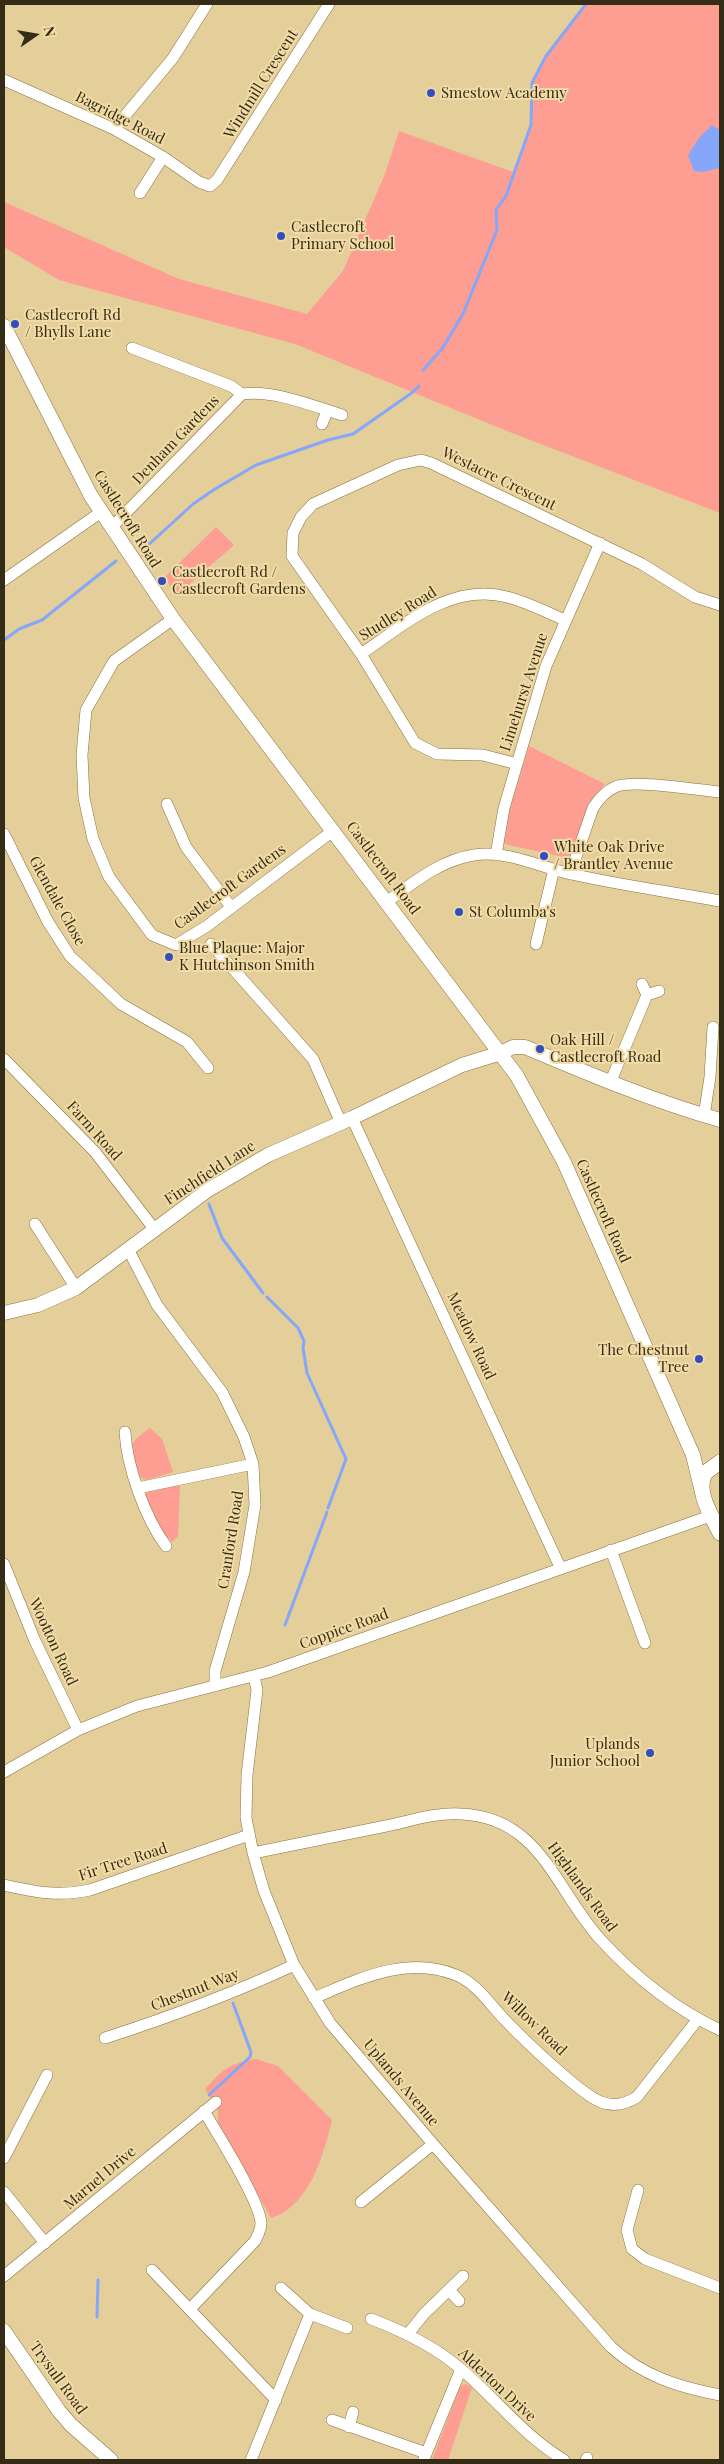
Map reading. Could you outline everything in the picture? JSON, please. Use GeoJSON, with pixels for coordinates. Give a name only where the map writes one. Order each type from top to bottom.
{"type":"FeatureCollection","features":[{"type":"Feature","properties":{"kind":"main road"},"geometry":{"type":"LineString","coordinates":[[717,1466],[702,1479],[701,1488],[709,1514],[720,1533]]}},
{"type":"Feature","properties":{"kind":"street"},"geometry":{"type":"LineString","coordinates":[[114,128],[173,58],[207,4]]}},
{"type":"Feature","properties":{"kind":"street","name":"Windmill Crescent"},"geometry":{"type":"LineString","coordinates":[[217,180],[329,4]]}},
{"type":"Feature","properties":{"kind":"street","name":"Bagridge Road"},"geometry":{"type":"LineString","coordinates":[[4,80],[114,128],[163,157],[199,182],[210,186],[217,180]]}},
{"type":"Feature","properties":{"kind":"street"},"geometry":{"type":"LineString","coordinates":[[140,193],[163,157]]}},
{"type":"Feature","properties":{"kind":"street","name":"Castlecroft Road"},"geometry":{"type":"LineString","coordinates":[[4,326],[101,512],[173,619],[388,901],[501,1054],[532,1100],[564,1162],[693,1455],[701,1488]]}},
{"type":"Feature","properties":{"kind":"street","name":"Denham Gardens"},"geometry":{"type":"LineString","coordinates":[[138,354],[231,386],[242,394]]}},
{"type":"Feature","properties":{"kind":"street","name":"Denham Gardens"},"geometry":{"type":"LineString","coordinates":[[111,528],[242,394],[257,392],[300,402],[342,415]]}},
{"type":"Feature","properties":{"kind":"street"},"geometry":{"type":"LineString","coordinates":[[322,424],[328,410]]}},
{"type":"Feature","properties":{"kind":"street","name":"Westacre Crescent"},"geometry":{"type":"LineString","coordinates":[[516,764],[483,755],[437,754],[415,743],[361,654],[292,556],[294,533],[301,517],[313,504],[398,465],[421,460],[432,463],[642,564],[695,597],[720,605]]}},
{"type":"Feature","properties":{"kind":"street"},"geometry":{"type":"LineString","coordinates":[[4,580],[101,512]]}},
{"type":"Feature","properties":{"kind":"street","name":"Limehurst Avenue"},"geometry":{"type":"LineString","coordinates":[[496,855],[504,808],[546,666],[600,543]]}},
{"type":"Feature","properties":{"kind":"street","name":"Studley Road"},"geometry":{"type":"LineString","coordinates":[[361,654],[438,603],[462,596],[479,594],[506,597],[565,620]]}},
{"type":"Feature","properties":{"kind":"street","name":"Castlecroft Gardens"},"geometry":{"type":"LineString","coordinates":[[173,619],[114,661],[98,685],[86,710],[82,755],[84,798],[93,839],[109,876],[152,935],[176,945],[231,907],[334,830]]}},
{"type":"Feature","properties":{"kind":"street"},"geometry":{"type":"LineString","coordinates":[[570,874],[593,808],[599,800],[616,786],[636,785],[720,792]]}},
{"type":"Feature","properties":{"kind":"street"},"geometry":{"type":"LineString","coordinates":[[167,804],[186,846],[231,907]]}},
{"type":"Feature","properties":{"kind":"street","name":"Glendale Close"},"geometry":{"type":"LineString","coordinates":[[4,834],[48,922],[70,956],[121,1004],[187,1042],[208,1068]]}},
{"type":"Feature","properties":{"kind":"street"},"geometry":{"type":"LineString","coordinates":[[388,901],[419,878],[450,862],[472,856],[496,855],[520,859],[570,874],[720,901]]}},
{"type":"Feature","properties":{"kind":"street"},"geometry":{"type":"LineString","coordinates":[[536,944],[554,869]]}},
{"type":"Feature","properties":{"kind":"street","name":"Meadow Road"},"geometry":{"type":"LineString","coordinates":[[211,944],[313,1059],[346,1121],[560,1567]]}},
{"type":"Feature","properties":{"kind":"street"},"geometry":{"type":"LineString","coordinates":[[610,1083],[647,995],[642,984]]}},
{"type":"Feature","properties":{"kind":"street"},"geometry":{"type":"LineString","coordinates":[[647,995],[659,991]]}},
{"type":"Feature","properties":{"kind":"street"},"geometry":{"type":"LineString","coordinates":[[704,1116],[710,1077],[712,1026]]}},
{"type":"Feature","properties":{"kind":"street","name":"Finchfield Lane"},"geometry":{"type":"LineString","coordinates":[[4,1314],[38,1305],[76,1288],[129,1251],[208,1190],[256,1161],[346,1121],[462,1065],[501,1054],[513,1047],[525,1047],[610,1083],[720,1120]]}},
{"type":"Feature","properties":{"kind":"street","name":"Farm Road"},"geometry":{"type":"LineString","coordinates":[[4,1059],[95,1152],[155,1230]]}},
{"type":"Feature","properties":{"kind":"street"},"geometry":{"type":"LineString","coordinates":[[35,1224],[76,1288]]}},
{"type":"Feature","properties":{"kind":"street","name":"Cranford Road"},"geometry":{"type":"LineString","coordinates":[[129,1251],[156,1305],[222,1392],[244,1437],[253,1464],[254,1505],[244,1572],[215,1671],[215,1686]]}},
{"type":"Feature","properties":{"kind":"street"},"geometry":{"type":"LineString","coordinates":[[125,1432],[126,1450],[138,1488],[157,1534],[166,1546]]}},
{"type":"Feature","properties":{"kind":"street"},"geometry":{"type":"LineString","coordinates":[[693,1455],[717,1466]]}},
{"type":"Feature","properties":{"kind":"street"},"geometry":{"type":"LineString","coordinates":[[138,1488],[253,1464]]}},
{"type":"Feature","properties":{"kind":"street","name":"Coppice Road"},"geometry":{"type":"LineString","coordinates":[[4,1772],[78,1730],[137,1706],[254,1676],[709,1514]]}},
{"type":"Feature","properties":{"kind":"street"},"geometry":{"type":"LineString","coordinates":[[611,1550],[645,1643]]}},
{"type":"Feature","properties":{"kind":"street","name":"Wootton Road"},"geometry":{"type":"LineString","coordinates":[[4,1564],[35,1641],[78,1730]]}},
{"type":"Feature","properties":{"kind":"street","name":"Uplands Avenue"},"geometry":{"type":"LineString","coordinates":[[254,1676],[257,1690],[245,1799],[249,1835],[264,1892],[294,1964],[330,2023],[596,2332],[623,2358],[655,2378],[689,2389],[720,2395]]}},
{"type":"Feature","properties":{"kind":"street","name":"Highlands Road"},"geometry":{"type":"LineString","coordinates":[[253,1853],[447,1814],[489,1818],[514,1830],[539,1851],[581,1916],[616,1956],[644,1981],[698,2020],[720,2030]]}},
{"type":"Feature","properties":{"kind":"street","name":"Fir Tree Road"},"geometry":{"type":"LineString","coordinates":[[4,1885],[49,1895],[75,1894],[249,1835]]}},
{"type":"Feature","properties":{"kind":"street","name":"Chestnut Way"},"geometry":{"type":"LineString","coordinates":[[105,2038],[198,2008],[294,1964]]}},
{"type":"Feature","properties":{"kind":"street","name":"Willow Road"},"geometry":{"type":"LineString","coordinates":[[314,1998],[355,1980],[394,1968],[426,1968],[456,1975],[475,1987],[539,2052],[589,2095],[600,2102],[618,2104],[631,2101],[637,2097],[698,2020]]}},
{"type":"Feature","properties":{"kind":"street"},"geometry":{"type":"LineString","coordinates":[[4,2158],[47,2075]]}},
{"type":"Feature","properties":{"kind":"street","name":"Marnel Drive"},"geometry":{"type":"LineString","coordinates":[[4,2276],[216,2102]]}},
{"type":"Feature","properties":{"kind":"street"},"geometry":{"type":"LineString","coordinates":[[190,2309],[255,2241],[260,2232],[261,2223],[253,2200],[204,2111]]}},
{"type":"Feature","properties":{"kind":"street"},"geometry":{"type":"LineString","coordinates":[[362,2202],[433,2144]]}},
{"type":"Feature","properties":{"kind":"street"},"geometry":{"type":"LineString","coordinates":[[638,2190],[626,2230],[632,2248],[638,2255],[720,2288]]}},
{"type":"Feature","properties":{"kind":"street"},"geometry":{"type":"LineString","coordinates":[[4,2192],[46,2243]]}},
{"type":"Feature","properties":{"kind":"street"},"geometry":{"type":"LineString","coordinates":[[634,2202],[646,2205]]}},
{"type":"Feature","properties":{"kind":"street"},"geometry":{"type":"LineString","coordinates":[[152,2270],[276,2400]]}},
{"type":"Feature","properties":{"kind":"street"},"geometry":{"type":"LineString","coordinates":[[408,2334],[424,2314],[450,2291],[463,2276]]}},
{"type":"Feature","properties":{"kind":"street"},"geometry":{"type":"LineString","coordinates":[[281,2288],[310,2314],[347,2328]]}},
{"type":"Feature","properties":{"kind":"street"},"geometry":{"type":"LineString","coordinates":[[450,2291],[459,2301]]}},
{"type":"Feature","properties":{"kind":"street"},"geometry":{"type":"LineString","coordinates":[[251,2460],[310,2314]]}},
{"type":"Feature","properties":{"kind":"street","name":"Alderton Drive"},"geometry":{"type":"LineString","coordinates":[[370,2320],[408,2334],[461,2369],[528,2433],[564,2460]]}},
{"type":"Feature","properties":{"kind":"street","name":"Trysull Road"},"geometry":{"type":"LineString","coordinates":[[4,2331],[59,2411],[71,2425],[111,2460]]}},
{"type":"Feature","properties":{"kind":"street"},"geometry":{"type":"LineString","coordinates":[[332,2420],[425,2457],[461,2369]]}},
{"type":"Feature","properties":{"kind":"street"},"geometry":{"type":"LineString","coordinates":[[349,2426],[353,2412]]}},
{"type":"Feature","properties":{"kind":"shaded area"},"geometry":{"type":"Polygon","coordinates":[[[586,4],[720,4],[720,513],[507,431],[295,344],[59,280],[4,247],[4,202],[179,279],[307,314],[343,271],[385,174],[399,131],[513,172],[531,125],[532,83],[546,56],[586,4]]]}},
{"type":"Feature","properties":{"kind":"shaded area"},"geometry":{"type":"Polygon","coordinates":[[[216,527],[234,545],[176,596],[165,577],[216,527]]]}},
{"type":"Feature","properties":{"kind":"shaded area"},"geometry":{"type":"Polygon","coordinates":[[[529,746],[605,784],[591,802],[572,859],[500,843],[529,746]]]}},
{"type":"Feature","properties":{"kind":"shaded area"},"geometry":{"type":"Polygon","coordinates":[[[150,1428],[162,1439],[173,1472],[146,1480],[140,1477],[131,1449],[132,1444],[141,1434],[150,1428]]]}},
{"type":"Feature","properties":{"kind":"shaded area"},"geometry":{"type":"Polygon","coordinates":[[[180,1485],[178,1536],[172,1542],[161,1530],[145,1495],[149,1489],[180,1485]]]}},
{"type":"Feature","properties":{"kind":"shaded area"},"geometry":{"type":"Polygon","coordinates":[[[256,2059],[278,2066],[332,2120],[319,2163],[305,2191],[284,2212],[271,2218],[218,2124],[218,2110],[205,2089],[217,2076],[233,2065],[256,2059]]]}},
{"type":"Feature","properties":{"kind":"shaded area"},"geometry":{"type":"Polygon","coordinates":[[[465,2384],[472,2387],[448,2460],[432,2460],[460,2387],[465,2384]]]}},
{"type":"Feature","properties":{"kind":"water"},"geometry":{"type":"Polygon","coordinates":[[[712,125],[720,130],[720,168],[703,172],[694,171],[688,155],[699,138],[712,125]]]}},
{"type":"Feature","properties":{"kind":"waterway"},"geometry":{"type":"LineString","coordinates":[[423,370],[442,349],[463,314],[497,230],[496,210],[506,196],[531,125],[532,83],[546,56],[586,4]]}},
{"type":"Feature","properties":{"kind":"waterway"},"geometry":{"type":"LineString","coordinates":[[145,548],[193,504],[215,489],[256,465],[328,440],[353,434],[419,386]]}},
{"type":"Feature","properties":{"kind":"waterway"},"geometry":{"type":"LineString","coordinates":[[4,640],[19,629],[42,620],[116,561]]}},
{"type":"Feature","properties":{"kind":"waterway"},"geometry":{"type":"LineString","coordinates":[[209,1204],[222,1238],[263,1293]]}},
{"type":"Feature","properties":{"kind":"waterway"},"geometry":{"type":"LineString","coordinates":[[267,1297],[298,1328],[304,1341],[303,1348],[307,1373],[346,1459],[328,1508]]}},
{"type":"Feature","properties":{"kind":"waterway"},"geometry":{"type":"LineString","coordinates":[[285,1625],[327,1512]]}},
{"type":"Feature","properties":{"kind":"waterway"},"geometry":{"type":"LineString","coordinates":[[209,2095],[250,2057],[251,2052],[233,2003]]}},
{"type":"Feature","properties":{"kind":"waterway"},"geometry":{"type":"LineString","coordinates":[[97,2317],[98,2280]]}},
{"type":"Feature","properties":{"kind":"place","name":"Smestow Academy"},"geometry":{"type":"Point","coordinates":[431,93]}},
{"type":"Feature","properties":{"kind":"place","name":"Castlecroft Primary School"},"geometry":{"type":"Point","coordinates":[281,236]}},
{"type":"Feature","properties":{"kind":"place","name":"Castlecroft Rd / Bhylls Lane"},"geometry":{"type":"Point","coordinates":[15,324]}},
{"type":"Feature","properties":{"kind":"place","name":"Castlecroft Rd / Castlecroft Gardens"},"geometry":{"type":"Point","coordinates":[162,581]}},
{"type":"Feature","properties":{"kind":"place","name":"White Oak Drive / Brantley Avenue"},"geometry":{"type":"Point","coordinates":[544,856]}},
{"type":"Feature","properties":{"kind":"place","name":"St Columba's"},"geometry":{"type":"Point","coordinates":[459,912]}},
{"type":"Feature","properties":{"kind":"place","name":"Blue Plaque: Major K Hutchinson Smith"},"geometry":{"type":"Point","coordinates":[169,957]}},
{"type":"Feature","properties":{"kind":"place","name":"Oak Hill / Castlecroft Road"},"geometry":{"type":"Point","coordinates":[540,1049]}},
{"type":"Feature","properties":{"kind":"place","name":"The Chestnut Tree"},"geometry":{"type":"Point","coordinates":[699,1359]}},
{"type":"Feature","properties":{"kind":"place","name":"Uplands Junior School"},"geometry":{"type":"Point","coordinates":[650,1753]}}]}
